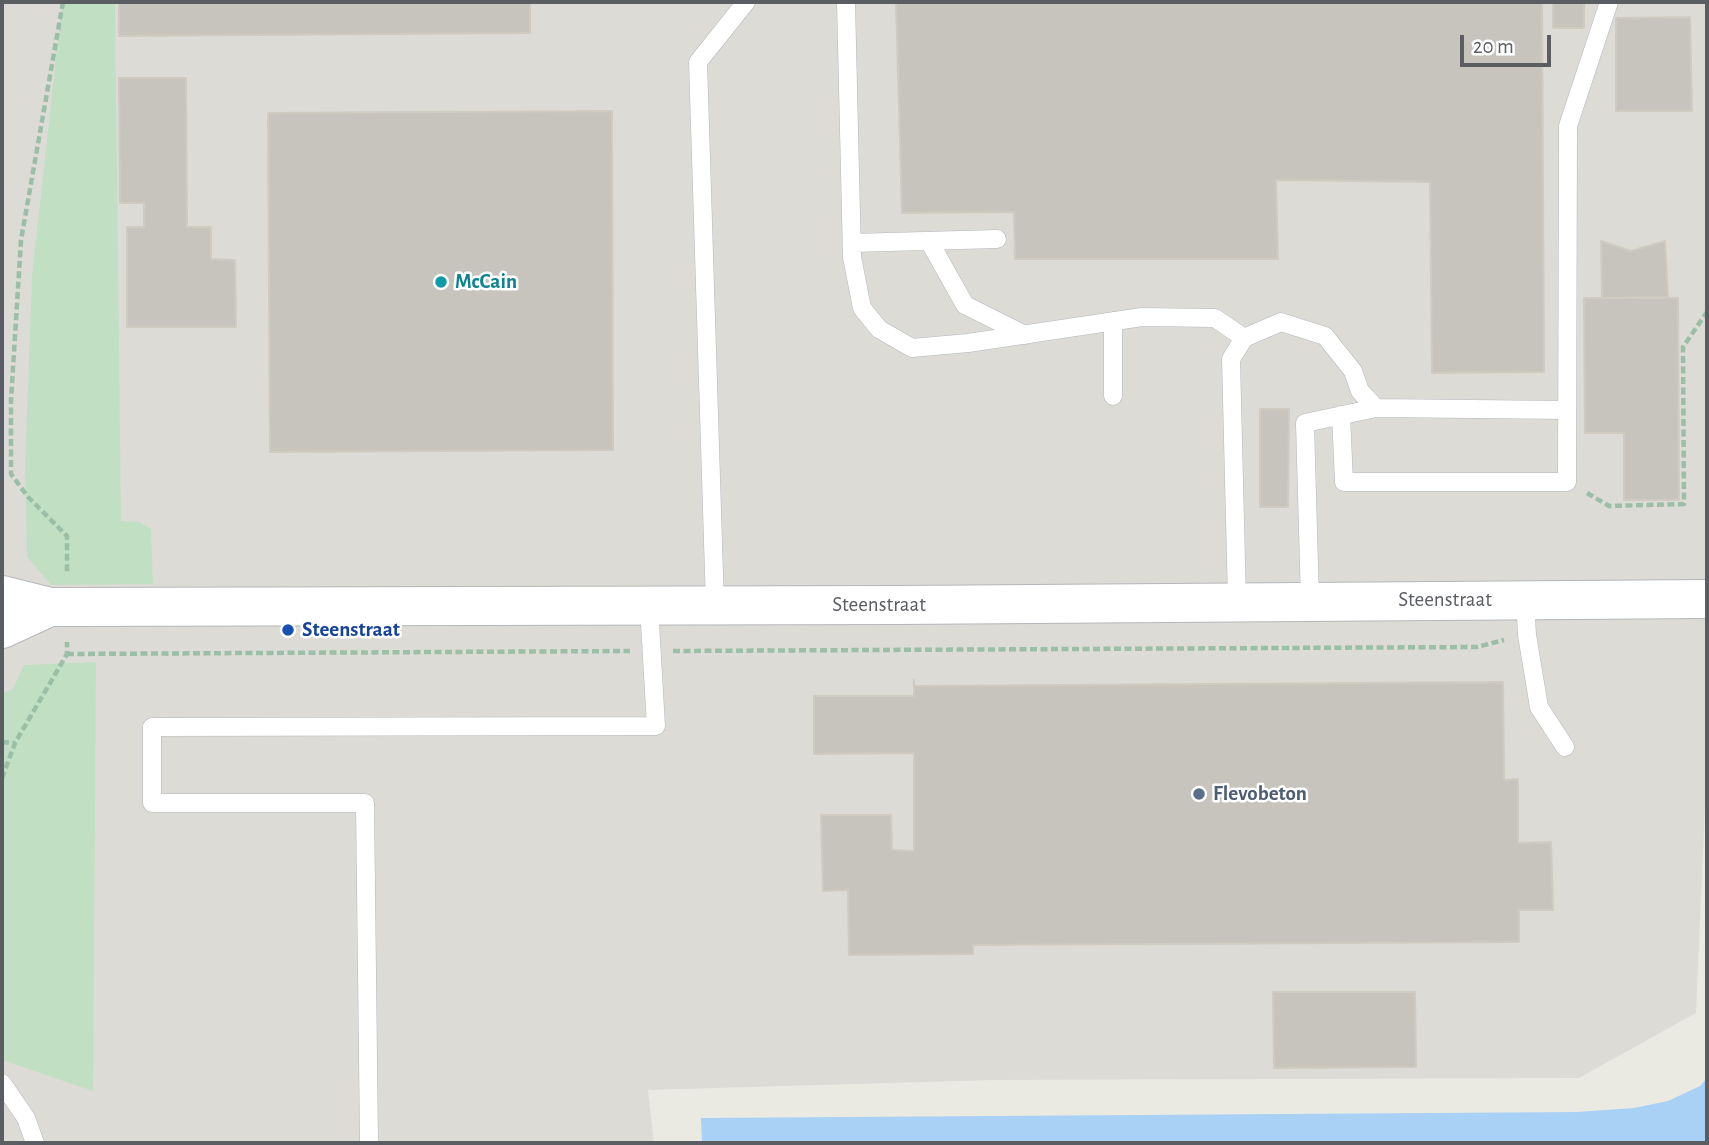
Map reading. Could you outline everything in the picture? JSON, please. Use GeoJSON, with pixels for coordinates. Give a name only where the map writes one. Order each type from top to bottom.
{"type":"FeatureCollection","features":[{"type":"Feature","properties":{"kind":"street","name":"Steenstraat"},"geometry":{"type":"LineString","coordinates":[[2,595],[58,607],[715,606],[1310,601],[1526,617],[1707,599]]}},
{"type":"Feature","properties":{"kind":"street","name":"Steenstraat"},"geometry":{"type":"LineString","coordinates":[[2,629],[58,607]]}},
{"type":"Feature","properties":{"kind":"lane"},"geometry":{"type":"LineString","coordinates":[[715,606],[698,62],[746,2]]}},
{"type":"Feature","properties":{"kind":"lane"},"geometry":{"type":"LineString","coordinates":[[846,2],[852,243],[862,308],[879,329],[912,348],[1142,317],[1216,318],[1244,338]]}},
{"type":"Feature","properties":{"kind":"lane"},"geometry":{"type":"LineString","coordinates":[[1341,415],[1343,482],[1567,482],[1567,126],[1609,2]]}},
{"type":"Feature","properties":{"kind":"lane"},"geometry":{"type":"LineString","coordinates":[[852,243],[997,239]]}},
{"type":"Feature","properties":{"kind":"lane"},"geometry":{"type":"LineString","coordinates":[[929,241],[965,305],[1025,334]]}},
{"type":"Feature","properties":{"kind":"lane"},"geometry":{"type":"LineString","coordinates":[[1113,321],[1113,396]]}},
{"type":"Feature","properties":{"kind":"lane"},"geometry":{"type":"LineString","coordinates":[[1237,601],[1231,359],[1244,338],[1281,322],[1325,336],[1353,371],[1360,391],[1376,408]]}},
{"type":"Feature","properties":{"kind":"lane"},"geometry":{"type":"LineString","coordinates":[[1310,601],[1305,423],[1376,408],[1567,410]]}},
{"type":"Feature","properties":{"kind":"lane"},"geometry":{"type":"LineString","coordinates":[[369,1143],[365,803],[152,803],[152,727],[656,726],[649,606]]}},
{"type":"Feature","properties":{"kind":"lane"},"geometry":{"type":"LineString","coordinates":[[1526,617],[1539,708],[1564,747]]}},
{"type":"Feature","properties":{"kind":"lane"},"geometry":{"type":"LineString","coordinates":[[2,1083],[26,1118],[35,1143]]}},
{"type":"Feature","properties":{"kind":"path"},"geometry":{"type":"LineString","coordinates":[[2,778],[15,743],[67,654],[58,607],[67,536],[28,497],[11,474],[11,400],[21,240],[63,2]]}},
{"type":"Feature","properties":{"kind":"path"},"geometry":{"type":"LineString","coordinates":[[1567,482],[1609,506],[1684,504],[1683,346],[1707,312]]}},
{"type":"Feature","properties":{"kind":"path"},"geometry":{"type":"LineString","coordinates":[[2,474],[11,474]]}},
{"type":"Feature","properties":{"kind":"path","name":"Steenstraat"},"geometry":{"type":"LineString","coordinates":[[67,654],[1477,647],[1526,617]]}},
{"type":"Feature","properties":{"kind":"path"},"geometry":{"type":"LineString","coordinates":[[2,742],[15,743]]}},
{"type":"Feature","properties":{"kind":"shaded area"},"geometry":{"type":"Polygon","coordinates":[[[2,2],[1707,2],[1707,760],[1696,1013],[1579,1078],[994,1080],[648,1090],[654,1143],[2,1143],[2,2]]]}},
{"type":"Feature","properties":{"kind":"green space"},"geometry":{"type":"Polygon","coordinates":[[[62,2],[115,2],[121,521],[139,522],[151,529],[153,584],[51,585],[27,557],[25,465],[32,277],[62,2]]]}},
{"type":"Feature","properties":{"kind":"green space"},"geometry":{"type":"Polygon","coordinates":[[[96,662],[93,1091],[2,1060],[2,693],[13,689],[24,665],[96,662]]]}},
{"type":"Feature","properties":{"kind":"water"},"geometry":{"type":"Polygon","coordinates":[[[1707,1078],[1707,1143],[702,1143],[701,1118],[1577,1112],[1634,1108],[1668,1101],[1700,1086],[1707,1078]]]}},
{"type":"Feature","properties":{"kind":"building"},"geometry":{"type":"Polygon","coordinates":[[[119,2],[530,2],[530,33],[119,36],[119,2]]]}},
{"type":"Feature","properties":{"kind":"building"},"geometry":{"type":"Polygon","coordinates":[[[896,2],[1542,2],[1544,372],[1432,373],[1430,182],[1276,180],[1278,259],[1015,259],[1014,212],[902,213],[896,2]]]}},
{"type":"Feature","properties":{"kind":"building"},"geometry":{"type":"Polygon","coordinates":[[[1553,2],[1584,2],[1584,28],[1553,28],[1553,2]]]}},
{"type":"Feature","properties":{"kind":"building"},"geometry":{"type":"Polygon","coordinates":[[[1690,17],[1692,111],[1616,111],[1616,18],[1690,17]]]}},
{"type":"Feature","properties":{"kind":"building"},"geometry":{"type":"Polygon","coordinates":[[[119,78],[186,78],[187,227],[211,227],[211,259],[235,260],[236,327],[127,327],[127,227],[144,227],[144,203],[120,203],[119,78]]]}},
{"type":"Feature","properties":{"kind":"building","name":"McCain"},"geometry":{"type":"Polygon","coordinates":[[[612,111],[613,450],[270,452],[268,113],[612,111]]]}},
{"type":"Feature","properties":{"kind":"building"},"geometry":{"type":"Polygon","coordinates":[[[1601,241],[1631,251],[1665,241],[1668,297],[1602,298],[1601,241]]]}},
{"type":"Feature","properties":{"kind":"building"},"geometry":{"type":"Polygon","coordinates":[[[1584,298],[1678,298],[1679,500],[1624,500],[1624,433],[1585,433],[1584,298]]]}},
{"type":"Feature","properties":{"kind":"building"},"geometry":{"type":"Polygon","coordinates":[[[1260,409],[1289,409],[1288,507],[1260,507],[1260,409]]]}},
{"type":"Feature","properties":{"kind":"building"},"geometry":{"type":"Polygon","coordinates":[[[1503,682],[1504,780],[1518,779],[1518,843],[1551,842],[1553,910],[1519,910],[1519,942],[973,945],[973,954],[849,955],[848,890],[823,891],[821,815],[891,815],[892,850],[914,851],[914,753],[814,754],[814,696],[914,696],[914,686],[1503,682]]]}},
{"type":"Feature","properties":{"kind":"building"},"geometry":{"type":"Polygon","coordinates":[[[1273,992],[1415,992],[1416,1067],[1274,1068],[1273,992]]]}},
{"type":"Feature","properties":{"kind":"place","name":"McCain"},"geometry":{"type":"Point","coordinates":[441,282]}},
{"type":"Feature","properties":{"kind":"place","name":"Steenstraat"},"geometry":{"type":"Point","coordinates":[288,630]}},
{"type":"Feature","properties":{"kind":"place","name":"Flevobeton"},"geometry":{"type":"Point","coordinates":[1199,794]}}]}
